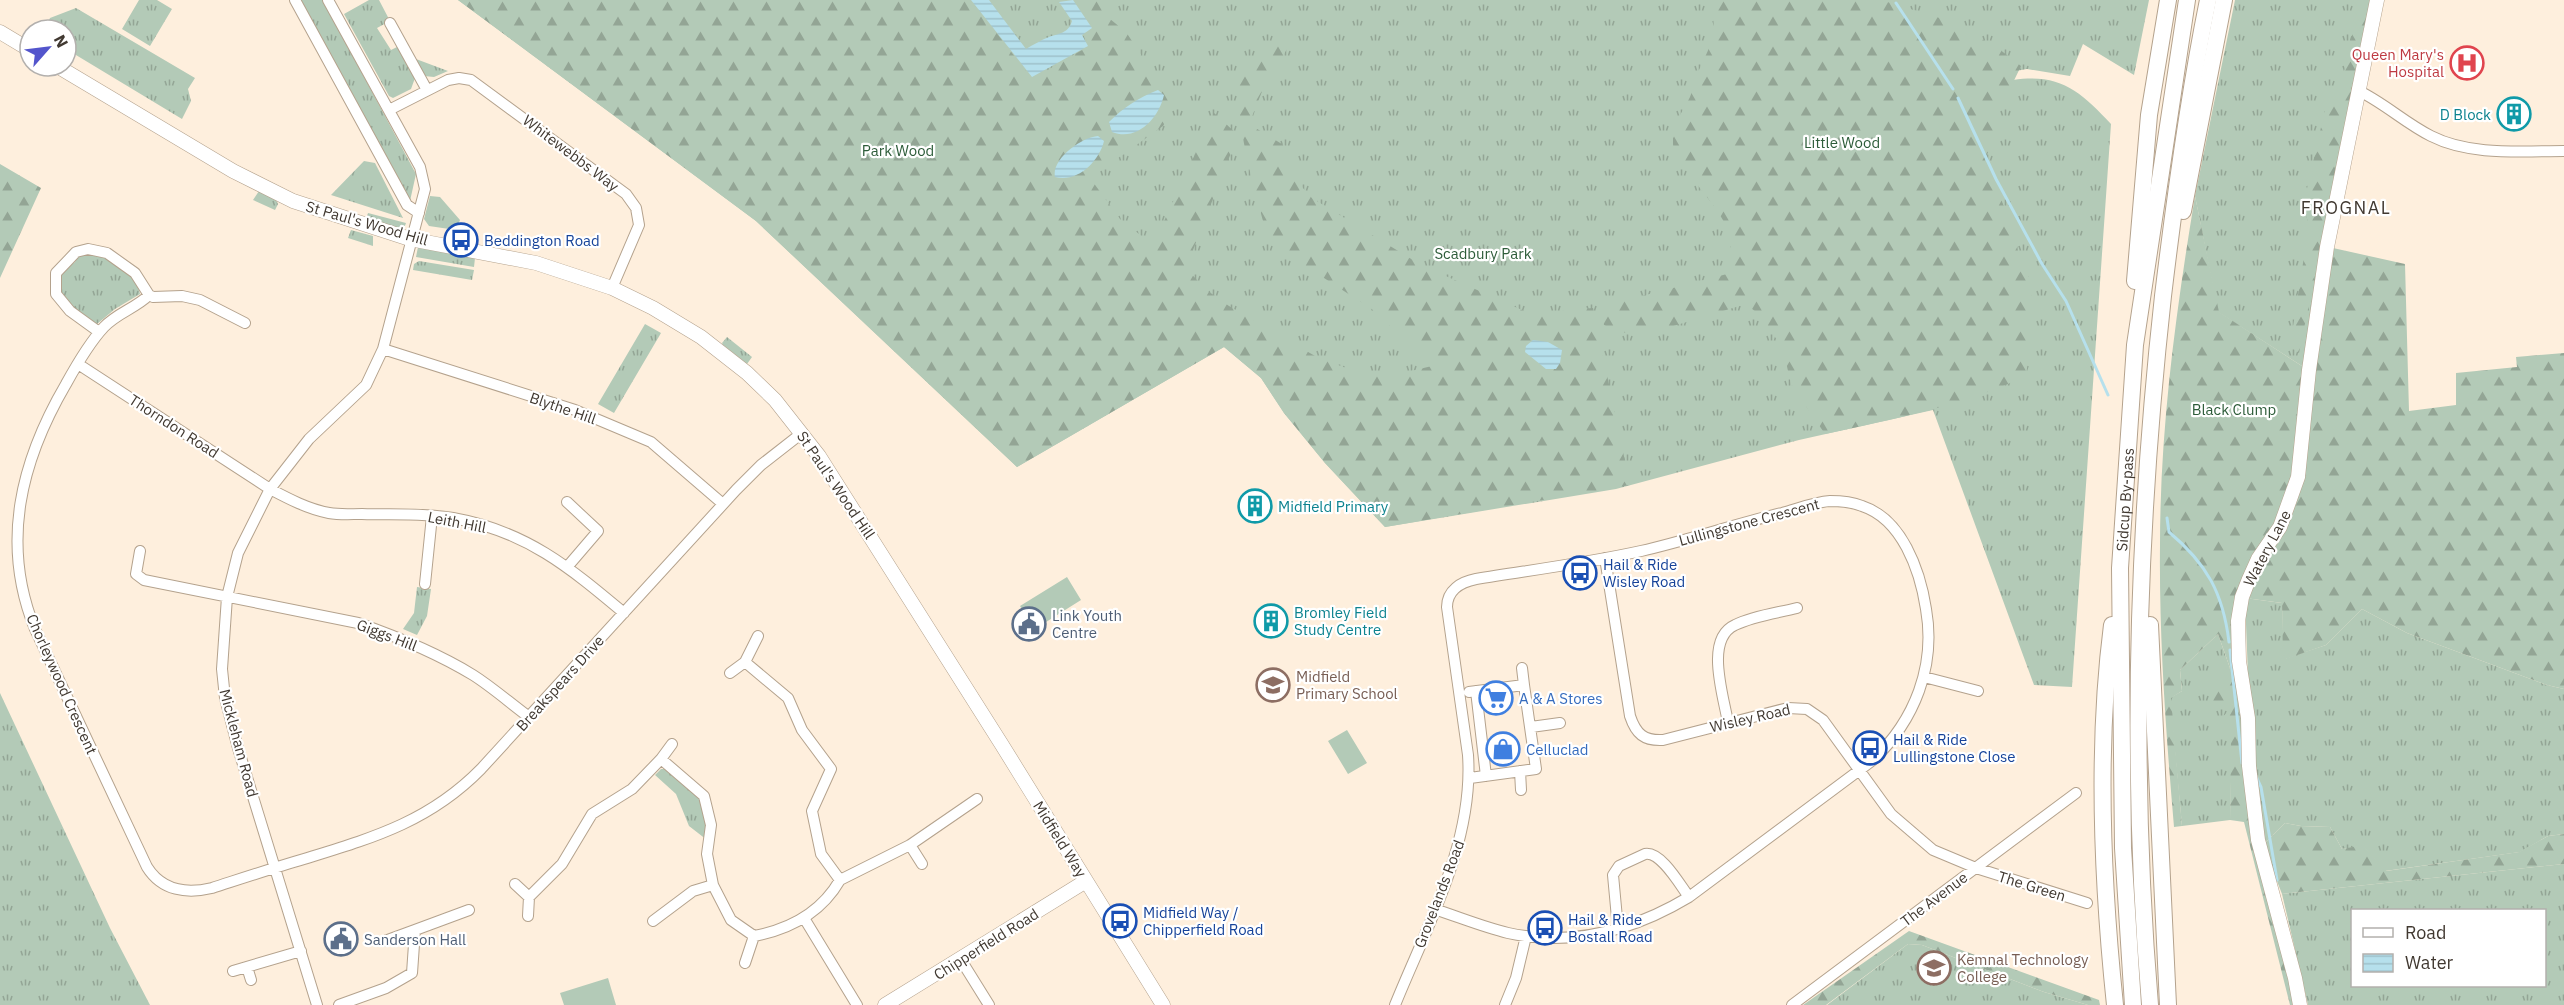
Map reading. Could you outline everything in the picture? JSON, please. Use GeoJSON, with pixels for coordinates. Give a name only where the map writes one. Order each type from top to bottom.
{"type":"FeatureCollection","features":[{"type":"Feature","properties":{"kind":"highway"},"geometry":{"type":"LineString","coordinates":[[2135,345],[2135,270],[2148,127],[2168,0]]}},
{"type":"Feature","properties":{"kind":"highway","name":"Sidcup By-pass"},"geometry":{"type":"LineString","coordinates":[[2133,1005],[2123,848],[2120,568],[2135,345],[2187,0]]}},
{"type":"Feature","properties":{"kind":"highway","name":"Sidcup By-pass"},"geometry":{"type":"LineString","coordinates":[[2150,1005],[2139,761],[2144,538],[2156,361],[2177,175],[2208,0]]}},
{"type":"Feature","properties":{"kind":"highway"},"geometry":{"type":"LineString","coordinates":[[2156,361],[2169,307],[2186,196],[2224,0]]}},
{"type":"Feature","properties":{"kind":"highway"},"geometry":{"type":"LineString","coordinates":[[2144,538],[2153,669],[2168,1005]]}},
{"type":"Feature","properties":{"kind":"highway"},"geometry":{"type":"LineString","coordinates":[[2115,1005],[2108,943],[2103,799],[2109,657],[2120,568]]}},
{"type":"Feature","properties":{"kind":"street"},"geometry":{"type":"LineString","coordinates":[[295,0],[407,205],[419,213]]}},
{"type":"Feature","properties":{"kind":"street"},"geometry":{"type":"LineString","coordinates":[[328,0],[423,174],[425,189],[410,238]]}},
{"type":"Feature","properties":{"kind":"street","name":"Watery Lane"},"geometry":{"type":"LineString","coordinates":[[2300,1005],[2295,978],[2258,840],[2249,766],[2248,717],[2240,661],[2238,621],[2242,597],[2249,579],[2280,527],[2292,500],[2298,477],[2309,370],[2327,247],[2377,0]]}},
{"type":"Feature","properties":{"kind":"street"},"geometry":{"type":"LineString","coordinates":[[390,23],[427,90]]}},
{"type":"Feature","properties":{"kind":"street"},"geometry":{"type":"LineString","coordinates":[[0,32],[18,43]]}},
{"type":"Feature","properties":{"kind":"street","name":"St Paul's Wood Hill"},"geometry":{"type":"LineString","coordinates":[[77,78],[233,171],[293,201],[410,238],[536,263],[612,288],[674,320],[722,352],[775,400],[802,434],[849,502],[957,673]]}},
{"type":"Feature","properties":{"kind":"street","name":"Whitewebbs Way"},"geometry":{"type":"LineString","coordinates":[[389,110],[453,78],[464,78],[476,83],[630,198],[638,213],[639,225],[612,288]]}},
{"type":"Feature","properties":{"kind":"street"},"geometry":{"type":"LineString","coordinates":[[2357,90],[2408,123],[2444,142],[2492,150],[2564,151]]}},
{"type":"Feature","properties":{"kind":"street","name":"Mickleham Road"},"geometry":{"type":"LineString","coordinates":[[317,1005],[225,698],[222,669],[227,597],[238,553],[270,489],[309,439],[366,385],[383,349],[410,238]]}},
{"type":"Feature","properties":{"kind":"street"},"geometry":{"type":"LineString","coordinates":[[149,295],[117,315],[99,332],[70,311],[56,294],[56,273],[76,252],[88,249],[107,253],[135,273],[149,295],[156,298],[182,296],[200,300],[245,323]]}},
{"type":"Feature","properties":{"kind":"street","name":"Chorleywood Crescent"},"geometry":{"type":"LineString","coordinates":[[99,332],[78,364],[38,438],[21,492],[18,553],[21,579],[31,620],[151,874],[169,886],[183,891],[196,891],[275,867]]}},
{"type":"Feature","properties":{"kind":"street","name":"Blythe Hill"},"geometry":{"type":"LineString","coordinates":[[383,349],[575,411],[651,442],[723,504]]}},
{"type":"Feature","properties":{"kind":"street","name":"Thorndon Road"},"geometry":{"type":"LineString","coordinates":[[78,364],[270,489]]}},
{"type":"Feature","properties":{"kind":"street","name":"Breakspears Drive"},"geometry":{"type":"LineString","coordinates":[[275,867],[387,833],[424,814],[470,780],[723,504],[761,465],[802,434]]}},
{"type":"Feature","properties":{"kind":"street","name":"Leith Hill"},"geometry":{"type":"LineString","coordinates":[[270,489],[296,503],[330,513],[454,518],[499,530],[533,545],[568,566],[624,613]]}},
{"type":"Feature","properties":{"kind":"street","name":"Lullingstone Crescent"},"geometry":{"type":"LineString","coordinates":[[1434,909],[1491,928],[1526,936],[1578,936],[1618,929],[1651,917],[1689,897],[1860,771],[1884,750],[1900,730],[1915,704],[1924,677],[1929,634],[1925,602],[1917,576],[1900,537],[1883,518],[1864,507],[1840,501],[1818,503],[1642,551],[1466,581],[1457,586],[1447,600]]}},
{"type":"Feature","properties":{"kind":"street"},"geometry":{"type":"LineString","coordinates":[[567,502],[598,531],[568,566]]}},
{"type":"Feature","properties":{"kind":"street"},"geometry":{"type":"LineString","coordinates":[[425,584],[432,516]]}},
{"type":"Feature","properties":{"kind":"street","name":"Giggs Hill"},"geometry":{"type":"LineString","coordinates":[[141,551],[136,574],[144,580],[358,623],[405,640],[474,675],[529,717]]}},
{"type":"Feature","properties":{"kind":"street","name":"Wisley Road"},"geometry":{"type":"LineString","coordinates":[[1605,558],[1630,716],[1634,728],[1641,736],[1652,740],[1663,740],[1788,708],[1807,709],[1823,720],[1891,814],[1933,850],[1976,868]]}},
{"type":"Feature","properties":{"kind":"street","name":"Grovelands Road"},"geometry":{"type":"LineString","coordinates":[[1395,1005],[1462,833],[1470,778],[1447,600]]}},
{"type":"Feature","properties":{"kind":"street"},"geometry":{"type":"LineString","coordinates":[[1728,723],[1717,658],[1719,640],[1735,624],[1797,608]]}},
{"type":"Feature","properties":{"kind":"street"},"geometry":{"type":"LineString","coordinates":[[730,673],[745,662],[758,636]]}},
{"type":"Feature","properties":{"kind":"street"},"geometry":{"type":"LineString","coordinates":[[745,662],[788,699],[802,730],[831,769],[812,811],[821,854],[840,880]]}},
{"type":"Feature","properties":{"kind":"street"},"geometry":{"type":"LineString","coordinates":[[1470,778],[1536,769],[1522,668]]}},
{"type":"Feature","properties":{"kind":"street","name":"Midfield Way"},"geometry":{"type":"LineString","coordinates":[[957,673],[1163,1005]]}},
{"type":"Feature","properties":{"kind":"street"},"geometry":{"type":"LineString","coordinates":[[1924,677],[1978,691]]}},
{"type":"Feature","properties":{"kind":"street"},"geometry":{"type":"LineString","coordinates":[[1460,693],[1524,685]]}},
{"type":"Feature","properties":{"kind":"street"},"geometry":{"type":"LineString","coordinates":[[1476,692],[1486,776]]}},
{"type":"Feature","properties":{"kind":"street"},"geometry":{"type":"LineString","coordinates":[[1531,727],[1560,723]]}},
{"type":"Feature","properties":{"kind":"street"},"geometry":{"type":"LineString","coordinates":[[528,916],[529,897],[562,864],[592,814],[632,789],[672,744]]}},
{"type":"Feature","properties":{"kind":"street"},"geometry":{"type":"LineString","coordinates":[[661,759],[704,796],[711,825],[707,855],[713,885],[731,920],[754,936],[777,931],[804,918],[830,897],[840,880],[910,845],[977,800]]}},
{"type":"Feature","properties":{"kind":"street"},"geometry":{"type":"LineString","coordinates":[[1520,771],[1521,790]]}},
{"type":"Feature","properties":{"kind":"street","name":"The Avenue"},"geometry":{"type":"LineString","coordinates":[[1792,1005],[2076,793]]}},
{"type":"Feature","properties":{"kind":"street"},"geometry":{"type":"LineString","coordinates":[[910,845],[922,864]]}},
{"type":"Feature","properties":{"kind":"street"},"geometry":{"type":"LineString","coordinates":[[1618,929],[1613,874],[1619,866],[1645,854],[1650,853],[1658,857],[1689,897]]}},
{"type":"Feature","properties":{"kind":"street","name":"The Green"},"geometry":{"type":"LineString","coordinates":[[1976,868],[2087,903]]}},
{"type":"Feature","properties":{"kind":"street","name":"Chipperfield Road"},"geometry":{"type":"LineString","coordinates":[[885,1005],[1086,881]]}},
{"type":"Feature","properties":{"kind":"street"},"geometry":{"type":"LineString","coordinates":[[515,884],[529,897]]}},
{"type":"Feature","properties":{"kind":"street"},"geometry":{"type":"LineString","coordinates":[[652,921],[693,891],[713,885]]}},
{"type":"Feature","properties":{"kind":"street"},"geometry":{"type":"LineString","coordinates":[[385,941],[469,910]]}},
{"type":"Feature","properties":{"kind":"street"},"geometry":{"type":"LineString","coordinates":[[804,918],[857,1005]]}},
{"type":"Feature","properties":{"kind":"street"},"geometry":{"type":"LineString","coordinates":[[339,1005],[386,988],[412,973],[415,930]]}},
{"type":"Feature","properties":{"kind":"street"},"geometry":{"type":"LineString","coordinates":[[745,963],[754,936]]}},
{"type":"Feature","properties":{"kind":"street"},"geometry":{"type":"LineString","coordinates":[[1505,1005],[1516,978],[1526,936]]}},
{"type":"Feature","properties":{"kind":"street"},"geometry":{"type":"LineString","coordinates":[[233,971],[301,951]]}},
{"type":"Feature","properties":{"kind":"street"},"geometry":{"type":"LineString","coordinates":[[961,960],[989,1005]]}},
{"type":"Feature","properties":{"kind":"street"},"geometry":{"type":"LineString","coordinates":[[247,967],[251,980]]}},
{"type":"Feature","properties":{"kind":"green space"},"geometry":{"type":"Polygon","coordinates":[[[139,0],[157,0],[172,9],[150,46],[122,29],[139,0]]]}},
{"type":"Feature","properties":{"kind":"green space"},"geometry":{"type":"Polygon","coordinates":[[[298,0],[323,0],[416,174],[410,201],[298,0]]]}},
{"type":"Feature","properties":{"kind":"green space"},"geometry":{"type":"Polygon","coordinates":[[[369,0],[379,0],[390,21],[377,28],[391,50],[399,46],[415,78],[411,89],[393,98],[389,96],[344,14],[369,0]]]}},
{"type":"Feature","properties":{"kind":"green space","name":"Scadbury Park"},"geometry":{"type":"Polygon","coordinates":[[[458,0],[2149,0],[2134,75],[2083,44],[2070,76],[2027,69],[2010,72],[2013,80],[2044,79],[2068,87],[2089,102],[2111,124],[2072,687],[2034,685],[1933,410],[1799,440],[1616,489],[1385,527],[1325,463],[1284,413],[1261,378],[1224,347],[1017,467],[756,221],[458,0]]]}},
{"type":"Feature","properties":{"kind":"green space","name":"Park Wood"},"geometry":{"type":"Polygon","coordinates":[[[458,0],[971,0],[1032,79],[1089,46],[1084,35],[1094,28],[1075,0],[1107,0],[1110,19],[1126,32],[1175,106],[1163,126],[1090,178],[1120,219],[1153,245],[1214,113],[1238,135],[1186,268],[1205,289],[1229,306],[1315,356],[1364,375],[1386,377],[1432,366],[1373,310],[1269,242],[1242,130],[1238,84],[1239,60],[1269,54],[1279,38],[1290,44],[1263,89],[1249,124],[1285,146],[1293,177],[1312,198],[1421,265],[1531,314],[1593,308],[1630,485],[1385,527],[1325,463],[1284,413],[1261,378],[1224,347],[1017,467],[756,221],[458,0]]]}},
{"type":"Feature","properties":{"kind":"green space","name":"Little Wood"},"geometry":{"type":"Polygon","coordinates":[[[1709,0],[1881,0],[1953,22],[1999,49],[2021,66],[1996,118],[1992,144],[1982,165],[2015,227],[2018,252],[2032,284],[2031,337],[2026,376],[1952,404],[1825,434],[1791,384],[1783,349],[1761,316],[1746,304],[1637,337],[1604,325],[1599,307],[1727,274],[1730,237],[1726,225],[1681,162],[1673,143],[1676,123],[1690,97],[1713,36],[1709,0]]]}},
{"type":"Feature","properties":{"kind":"green space"},"geometry":{"type":"Polygon","coordinates":[[[2235,0],[2377,0],[2305,368],[2218,312],[2195,196],[2235,0]]]}},
{"type":"Feature","properties":{"kind":"green space"},"geometry":{"type":"Polygon","coordinates":[[[2360,0],[2371,0],[2299,353],[2290,346],[2309,225],[2303,206],[2327,101],[2339,94],[2360,0]]]}},
{"type":"Feature","properties":{"kind":"green space"},"geometry":{"type":"Polygon","coordinates":[[[76,8],[195,78],[188,89],[191,101],[182,119],[78,56],[78,18],[50,18],[76,8]]]}},
{"type":"Feature","properties":{"kind":"green space"},"geometry":{"type":"Polygon","coordinates":[[[416,59],[448,71],[434,77],[424,76],[416,59]]]}},
{"type":"Feature","properties":{"kind":"green space"},"geometry":{"type":"Polygon","coordinates":[[[364,161],[375,163],[403,218],[331,195],[364,161]]]}},
{"type":"Feature","properties":{"kind":"green space"},"geometry":{"type":"Polygon","coordinates":[[[0,164],[41,188],[0,278],[0,164]]]}},
{"type":"Feature","properties":{"kind":"green space"},"geometry":{"type":"Polygon","coordinates":[[[259,191],[276,200],[278,204],[275,210],[253,200],[259,191]]]}},
{"type":"Feature","properties":{"kind":"green space"},"geometry":{"type":"Polygon","coordinates":[[[430,196],[440,197],[460,220],[456,230],[429,226],[424,219],[430,196]]]}},
{"type":"Feature","properties":{"kind":"green space","name":"Black Clump"},"geometry":{"type":"Polygon","coordinates":[[[2195,196],[2219,312],[2305,368],[2293,476],[2276,524],[2237,596],[2254,841],[2290,981],[2293,1005],[2290,1005],[2244,822],[2230,820],[2231,735],[2220,721],[2233,704],[2212,705],[2211,682],[2230,668],[2218,634],[2180,670],[2182,691],[2171,698],[2182,826],[2174,827],[2162,651],[2161,501],[2170,370],[2195,196]]]}},
{"type":"Feature","properties":{"kind":"green space"},"geometry":{"type":"Polygon","coordinates":[[[368,213],[406,223],[403,231],[366,220],[368,213]]]}},
{"type":"Feature","properties":{"kind":"green space"},"geometry":{"type":"Polygon","coordinates":[[[351,230],[373,236],[373,246],[348,238],[351,230]]]}},
{"type":"Feature","properties":{"kind":"green space"},"geometry":{"type":"Polygon","coordinates":[[[418,247],[475,258],[474,267],[416,257],[418,247]]]}},
{"type":"Feature","properties":{"kind":"green space"},"geometry":{"type":"Polygon","coordinates":[[[2333,248],[2405,264],[2409,411],[2456,405],[2456,373],[2517,367],[2516,357],[2564,353],[2564,689],[2547,685],[2407,633],[2362,609],[2326,645],[2283,660],[2282,603],[2245,598],[2252,580],[2284,529],[2314,371],[2333,248]]]}},
{"type":"Feature","properties":{"kind":"green space"},"geometry":{"type":"Polygon","coordinates":[[[94,253],[129,273],[138,286],[140,294],[115,309],[97,324],[91,323],[60,294],[61,272],[75,262],[78,255],[94,253]]]}},
{"type":"Feature","properties":{"kind":"green space"},"geometry":{"type":"Polygon","coordinates":[[[419,261],[474,270],[472,280],[413,270],[414,264],[419,261]]]}},
{"type":"Feature","properties":{"kind":"green space"},"geometry":{"type":"Polygon","coordinates":[[[645,324],[661,333],[614,413],[598,404],[645,324]]]}},
{"type":"Feature","properties":{"kind":"green space"},"geometry":{"type":"Polygon","coordinates":[[[727,337],[752,357],[747,364],[723,345],[727,337]]]}},
{"type":"Feature","properties":{"kind":"green space"},"geometry":{"type":"Polygon","coordinates":[[[1067,577],[1081,600],[1035,629],[1020,606],[1067,577]]]}},
{"type":"Feature","properties":{"kind":"green space"},"geometry":{"type":"Polygon","coordinates":[[[417,587],[431,589],[427,616],[417,635],[403,629],[414,613],[417,587]]]}},
{"type":"Feature","properties":{"kind":"green space"},"geometry":{"type":"Polygon","coordinates":[[[2245,598],[2282,603],[2284,659],[2326,645],[2362,609],[2407,633],[2547,685],[2564,689],[2564,834],[2548,836],[2520,852],[2385,871],[2363,846],[2342,849],[2330,827],[2285,823],[2263,845],[2248,676],[2245,598]]]}},
{"type":"Feature","properties":{"kind":"green space"},"geometry":{"type":"Polygon","coordinates":[[[2218,634],[2230,668],[2212,704],[2233,703],[2230,820],[2182,826],[2170,698],[2182,691],[2180,670],[2218,634]]]}},
{"type":"Feature","properties":{"kind":"green space"},"geometry":{"type":"Polygon","coordinates":[[[0,693],[110,928],[150,1005],[0,1005],[0,693]]]}},
{"type":"Feature","properties":{"kind":"green space"},"geometry":{"type":"Polygon","coordinates":[[[1347,730],[1367,763],[1348,774],[1328,741],[1347,730]]]}},
{"type":"Feature","properties":{"kind":"green space"},"geometry":{"type":"Polygon","coordinates":[[[661,769],[667,769],[699,798],[706,815],[707,840],[689,826],[676,794],[655,775],[661,769]]]}},
{"type":"Feature","properties":{"kind":"green space"},"geometry":{"type":"Polygon","coordinates":[[[2285,823],[2330,827],[2342,849],[2363,845],[2386,871],[2519,852],[2548,836],[2564,834],[2564,864],[2282,894],[2263,845],[2285,823]]]}},
{"type":"Feature","properties":{"kind":"green space"},"geometry":{"type":"Polygon","coordinates":[[[2564,864],[2564,1005],[2308,1005],[2282,894],[2564,864]]]}},
{"type":"Feature","properties":{"kind":"green space"},"geometry":{"type":"Polygon","coordinates":[[[1909,931],[2099,1000],[2100,1005],[2088,1005],[2044,992],[1922,945],[1908,944],[1826,1005],[1803,1005],[1909,931]]]}},
{"type":"Feature","properties":{"kind":"green space","name":"Kemnal Technology College"},"geometry":{"type":"Polygon","coordinates":[[[1908,944],[1922,945],[2044,992],[2088,1005],[1827,1005],[1908,944]]]}},
{"type":"Feature","properties":{"kind":"green space"},"geometry":{"type":"Polygon","coordinates":[[[608,978],[616,1005],[564,1005],[560,993],[608,978]]]}},
{"type":"Feature","properties":{"kind":"water"},"geometry":{"type":"Polygon","coordinates":[[[971,0],[989,0],[1026,49],[1068,28],[1072,21],[1059,2],[1073,0],[1092,28],[1082,35],[1088,46],[1032,77],[971,0]]]}},
{"type":"Feature","properties":{"kind":"water"},"geometry":{"type":"Polygon","coordinates":[[[1158,90],[1164,95],[1161,104],[1146,126],[1130,134],[1112,132],[1109,122],[1132,103],[1158,90]]]}},
{"type":"Feature","properties":{"kind":"water"},"geometry":{"type":"Polygon","coordinates":[[[1098,136],[1104,141],[1097,156],[1086,169],[1071,177],[1055,177],[1058,163],[1069,150],[1084,140],[1098,136]]]}},
{"type":"Feature","properties":{"kind":"water"},"geometry":{"type":"Polygon","coordinates":[[[1533,340],[1548,342],[1562,350],[1560,363],[1556,369],[1546,369],[1525,352],[1526,346],[1533,340]]]}},
{"type":"Feature","properties":{"kind":"waterway"},"geometry":{"type":"LineString","coordinates":[[1896,3],[1953,89]]}},
{"type":"Feature","properties":{"kind":"waterway"},"geometry":{"type":"LineString","coordinates":[[1958,98],[1996,179],[2042,264],[2066,301],[2108,395]]}},
{"type":"Feature","properties":{"kind":"waterway"},"geometry":{"type":"LineString","coordinates":[[2167,518],[2169,532],[2194,556],[2211,581],[2222,609],[2229,642]]}},
{"type":"Feature","properties":{"kind":"waterway"},"geometry":{"type":"LineString","coordinates":[[2230,650],[2242,763]]}},
{"type":"Feature","properties":{"kind":"waterway"},"geometry":{"type":"LineString","coordinates":[[2256,776],[2261,787],[2277,880]]}},
{"type":"Feature","properties":{"kind":"place","name":"Queen Mary's Hospital"},"geometry":{"type":"Point","coordinates":[2467,63]}},
{"type":"Feature","properties":{"kind":"place","name":"D Block"},"geometry":{"type":"Point","coordinates":[2514,114]}},
{"type":"Feature","properties":{"kind":"place","name":"Beddington Road"},"geometry":{"type":"Point","coordinates":[461,240]}},
{"type":"Feature","properties":{"kind":"place","name":"Midfield Primary"},"geometry":{"type":"Point","coordinates":[1255,506]}},
{"type":"Feature","properties":{"kind":"place","name":"Hail & Ride Wisley Road"},"geometry":{"type":"Point","coordinates":[1580,573]}},
{"type":"Feature","properties":{"kind":"place","name":"Bromley Field Study Centre"},"geometry":{"type":"Point","coordinates":[1271,621]}},
{"type":"Feature","properties":{"kind":"place","name":"Link Youth Centre"},"geometry":{"type":"Point","coordinates":[1029,624]}},
{"type":"Feature","properties":{"kind":"place","name":"Midfield Primary School"},"geometry":{"type":"Point","coordinates":[1273,685]}},
{"type":"Feature","properties":{"kind":"place","name":"A & A Stores"},"geometry":{"type":"Point","coordinates":[1496,698]}},
{"type":"Feature","properties":{"kind":"place","name":"Hail & Ride Lullingstone Close"},"geometry":{"type":"Point","coordinates":[1870,748]}},
{"type":"Feature","properties":{"kind":"place","name":"Celluclad"},"geometry":{"type":"Point","coordinates":[1503,749]}},
{"type":"Feature","properties":{"kind":"place","name":"Midfield Way / Chipperfield Road"},"geometry":{"type":"Point","coordinates":[1120,921]}},
{"type":"Feature","properties":{"kind":"place","name":"Hail & Ride Bostall Road"},"geometry":{"type":"Point","coordinates":[1545,928]}},
{"type":"Feature","properties":{"kind":"place","name":"Sanderson Hall"},"geometry":{"type":"Point","coordinates":[341,939]}},
{"type":"Feature","properties":{"kind":"place","name":"Kemnal Technology College"},"geometry":{"type":"Point","coordinates":[1934,968]}},
{"type":"Feature","properties":{"kind":"district","name":"FROGNAL"},"geometry":{"type":"Point","coordinates":[2346,207]}}]}
